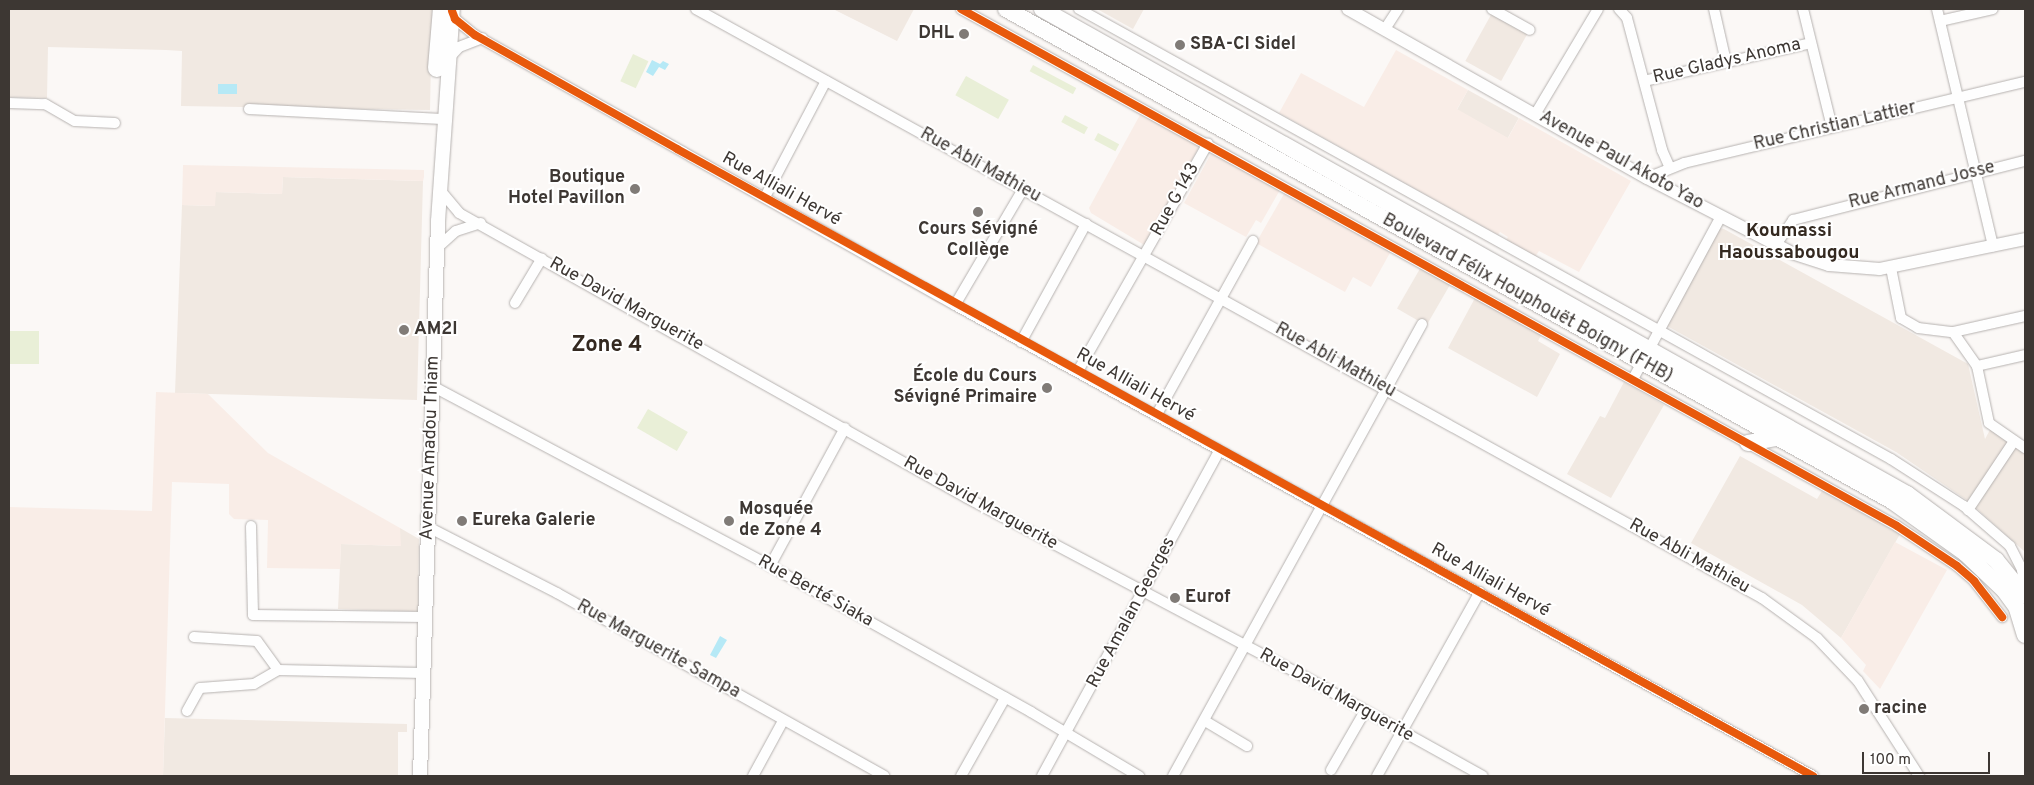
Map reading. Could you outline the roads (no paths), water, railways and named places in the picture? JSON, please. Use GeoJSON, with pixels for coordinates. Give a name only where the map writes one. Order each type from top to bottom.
{"type":"FeatureCollection","features":[{"type":"Feature","properties":{"kind":"highway"},"geometry":{"type":"LineString","coordinates":[[442,63],[449,9]]}},
{"type":"Feature","properties":{"kind":"highway","name":"Boulevard Félix Houphouët Boigny (FHB)"},"geometry":{"type":"LineString","coordinates":[[1006,9],[1907,512],[1965,553],[2020,600]]}},
{"type":"Feature","properties":{"kind":"highway","name":"Boulevard Félix Houphouët Boigny (FHB)"},"geometry":{"type":"LineString","coordinates":[[1042,9],[1908,494],[1996,560],[2020,600],[2025,619]]}},
{"type":"Feature","properties":{"kind":"highway"},"geometry":{"type":"LineString","coordinates":[[1748,443],[1777,438]]}},
{"type":"Feature","properties":{"kind":"highway"},"geometry":{"type":"LineString","coordinates":[[2020,600],[2025,634]]}},
{"type":"Feature","properties":{"kind":"main road","name":"Avenue Amadou Thiam"},"geometry":{"type":"LineString","coordinates":[[420,776],[430,528],[436,248],[442,119],[438,109],[442,63],[436,9]]}},
{"type":"Feature","properties":{"kind":"street","name":"Rue Alliali Hervé"},"geometry":{"type":"LineString","coordinates":[[449,9],[456,19],[482,38],[955,305],[1157,414],[1320,506],[1813,776]]}},
{"type":"Feature","properties":{"kind":"street","name":"Rue Abli Mathieu"},"geometry":{"type":"LineString","coordinates":[[696,9],[1221,298],[1789,616],[1817,638],[1858,681],[1919,776]]}},
{"type":"Feature","properties":{"kind":"street"},"geometry":{"type":"LineString","coordinates":[[961,9],[1208,143],[1897,526],[1937,551],[1974,581],[2002,617]]}},
{"type":"Feature","properties":{"kind":"street"},"geometry":{"type":"LineString","coordinates":[[1079,9],[1658,332],[1891,458],[1968,510],[2010,546],[2020,566],[2025,589]]}},
{"type":"Feature","properties":{"kind":"street","name":"Avenue Paul Akoto Yao"},"geometry":{"type":"LineString","coordinates":[[1348,9],[1536,113],[1647,178],[1775,246],[1829,265],[1891,268],[2025,239]]}},
{"type":"Feature","properties":{"kind":"street"},"geometry":{"type":"LineString","coordinates":[[1385,29],[1398,9]]}},
{"type":"Feature","properties":{"kind":"street"},"geometry":{"type":"LineString","coordinates":[[1492,9],[1530,30]]}},
{"type":"Feature","properties":{"kind":"street"},"geometry":{"type":"LineString","coordinates":[[1536,113],[1598,9]]}},
{"type":"Feature","properties":{"kind":"street"},"geometry":{"type":"LineString","coordinates":[[1619,9],[1627,18],[1670,168]]}},
{"type":"Feature","properties":{"kind":"street"},"geometry":{"type":"LineString","coordinates":[[1714,9],[1726,62]]}},
{"type":"Feature","properties":{"kind":"street"},"geometry":{"type":"LineString","coordinates":[[1804,9],[1832,127]]}},
{"type":"Feature","properties":{"kind":"street"},"geometry":{"type":"LineString","coordinates":[[1937,9],[1993,246]]}},
{"type":"Feature","properties":{"kind":"street"},"geometry":{"type":"LineString","coordinates":[[1940,21],[1993,9]]}},
{"type":"Feature","properties":{"kind":"street"},"geometry":{"type":"LineString","coordinates":[[442,63],[459,47],[482,38]]}},
{"type":"Feature","properties":{"kind":"street","name":"Rue Gladys Anoma"},"geometry":{"type":"LineString","coordinates":[[1644,81],[1811,43]]}},
{"type":"Feature","properties":{"kind":"street"},"geometry":{"type":"LineString","coordinates":[[765,197],[826,81]]}},
{"type":"Feature","properties":{"kind":"street","name":"Rue Christian Lattier"},"geometry":{"type":"LineString","coordinates":[[1647,178],[1670,168],[1832,127],[2025,82]]}},
{"type":"Feature","properties":{"kind":"street"},"geometry":{"type":"LineString","coordinates":[[9,102],[45,104],[75,121],[115,123]]}},
{"type":"Feature","properties":{"kind":"street"},"geometry":{"type":"LineString","coordinates":[[250,109],[442,119]]}},
{"type":"Feature","properties":{"kind":"street","name":"Rue G 143"},"geometry":{"type":"LineString","coordinates":[[1078,371],[1208,143]]}},
{"type":"Feature","properties":{"kind":"street","name":"Rue Armand Josse"},"geometry":{"type":"LineString","coordinates":[[1775,246],[1792,220],[2025,161]]}},
{"type":"Feature","properties":{"kind":"street"},"geometry":{"type":"LineString","coordinates":[[955,305],[1023,189]]}},
{"type":"Feature","properties":{"kind":"street","name":"Rue David Marguerite"},"geometry":{"type":"LineString","coordinates":[[440,190],[459,213],[481,223],[967,498],[1483,776]]}},
{"type":"Feature","properties":{"kind":"street"},"geometry":{"type":"LineString","coordinates":[[1633,379],[1721,216]]}},
{"type":"Feature","properties":{"kind":"street"},"geometry":{"type":"LineString","coordinates":[[436,248],[456,231],[481,223]]}},
{"type":"Feature","properties":{"kind":"street"},"geometry":{"type":"LineString","coordinates":[[1021,342],[1086,224]]}},
{"type":"Feature","properties":{"kind":"street"},"geometry":{"type":"LineString","coordinates":[[1157,414],[1253,241]]}},
{"type":"Feature","properties":{"kind":"street"},"geometry":{"type":"LineString","coordinates":[[515,303],[542,258]]}},
{"type":"Feature","properties":{"kind":"street"},"geometry":{"type":"LineString","coordinates":[[1891,268],[1901,318],[1918,328],[1953,332],[2025,316]]}},
{"type":"Feature","properties":{"kind":"street"},"geometry":{"type":"LineString","coordinates":[[1173,776],[1205,721],[1384,389],[1422,324]]}},
{"type":"Feature","properties":{"kind":"street"},"geometry":{"type":"LineString","coordinates":[[1953,332],[1977,366],[1989,424],[2025,448]]}},
{"type":"Feature","properties":{"kind":"street"},"geometry":{"type":"LineString","coordinates":[[1977,366],[2025,355]]}},
{"type":"Feature","properties":{"kind":"street","name":"Rue Berté Siaka"},"geometry":{"type":"LineString","coordinates":[[434,387],[770,566],[1067,733],[1139,776]]}},
{"type":"Feature","properties":{"kind":"street"},"geometry":{"type":"LineString","coordinates":[[770,566],[845,428]]}},
{"type":"Feature","properties":{"kind":"street"},"geometry":{"type":"LineString","coordinates":[[1968,510],[2014,441]]}},
{"type":"Feature","properties":{"kind":"street","name":"Rue Amalan Georges"},"geometry":{"type":"LineString","coordinates":[[1042,776],[1220,450]]}},
{"type":"Feature","properties":{"kind":"street"},"geometry":{"type":"LineString","coordinates":[[252,526],[253,615],[425,617]]}},
{"type":"Feature","properties":{"kind":"street","name":"Rue Marguerite Sampa"},"geometry":{"type":"LineString","coordinates":[[430,528],[557,593],[884,776]]}},
{"type":"Feature","properties":{"kind":"street"},"geometry":{"type":"LineString","coordinates":[[1377,776],[1480,592]]}},
{"type":"Feature","properties":{"kind":"street"},"geometry":{"type":"LineString","coordinates":[[194,637],[257,641],[278,670]]}},
{"type":"Feature","properties":{"kind":"street"},"geometry":{"type":"LineString","coordinates":[[187,711],[200,688],[254,684],[278,670],[423,673]]}},
{"type":"Feature","properties":{"kind":"street"},"geometry":{"type":"LineString","coordinates":[[961,776],[1005,698]]}},
{"type":"Feature","properties":{"kind":"street"},"geometry":{"type":"LineString","coordinates":[[1331,770],[1365,711]]}},
{"type":"Feature","properties":{"kind":"street"},"geometry":{"type":"LineString","coordinates":[[753,776],[783,721]]}},
{"type":"Feature","properties":{"kind":"street"},"geometry":{"type":"LineString","coordinates":[[1205,721],[1247,746]]}},
{"type":"Feature","properties":{"kind":"water"},"geometry":{"type":"Polygon","coordinates":[[[652,60],[660,64],[663,61],[669,64],[665,70],[659,67],[653,76],[646,72],[652,60]]]}},
{"type":"Feature","properties":{"kind":"water"},"geometry":{"type":"Polygon","coordinates":[[[218,84],[237,84],[237,94],[218,94],[218,84]]]}},
{"type":"Feature","properties":{"kind":"water"},"geometry":{"type":"Polygon","coordinates":[[[720,636],[727,640],[716,658],[710,655],[720,636]]]}},
{"type":"Feature","properties":{"kind":"place","name":"DHL"},"geometry":{"type":"Point","coordinates":[964,34]}},
{"type":"Feature","properties":{"kind":"place","name":"SBA-CI Sidel"},"geometry":{"type":"Point","coordinates":[1180,45]}},
{"type":"Feature","properties":{"kind":"place","name":"Boutique Hotel Pavillon"},"geometry":{"type":"Point","coordinates":[635,189]}},
{"type":"Feature","properties":{"kind":"place","name":"Cours Sévigné Collège"},"geometry":{"type":"Point","coordinates":[978,212]}},
{"type":"Feature","properties":{"kind":"place","name":"AM2I"},"geometry":{"type":"Point","coordinates":[404,330]}},
{"type":"Feature","properties":{"kind":"place","name":"École du Cours Sévigné Primaire"},"geometry":{"type":"Point","coordinates":[1047,388]}},
{"type":"Feature","properties":{"kind":"place","name":"Eureka Galerie"},"geometry":{"type":"Point","coordinates":[462,521]}},
{"type":"Feature","properties":{"kind":"place","name":"Mosquée de Zone 4"},"geometry":{"type":"Point","coordinates":[729,521]}},
{"type":"Feature","properties":{"kind":"place","name":"Eurof"},"geometry":{"type":"Point","coordinates":[1175,598]}},
{"type":"Feature","properties":{"kind":"place","name":"racine"},"geometry":{"type":"Point","coordinates":[1864,709]}},
{"type":"Feature","properties":{"kind":"district","name":"Koumassi Haoussabougou"},"geometry":{"type":"Point","coordinates":[1789,243]}},
{"type":"Feature","properties":{"kind":"district","name":"Zone 4"},"geometry":{"type":"Point","coordinates":[607,346]}}]}
